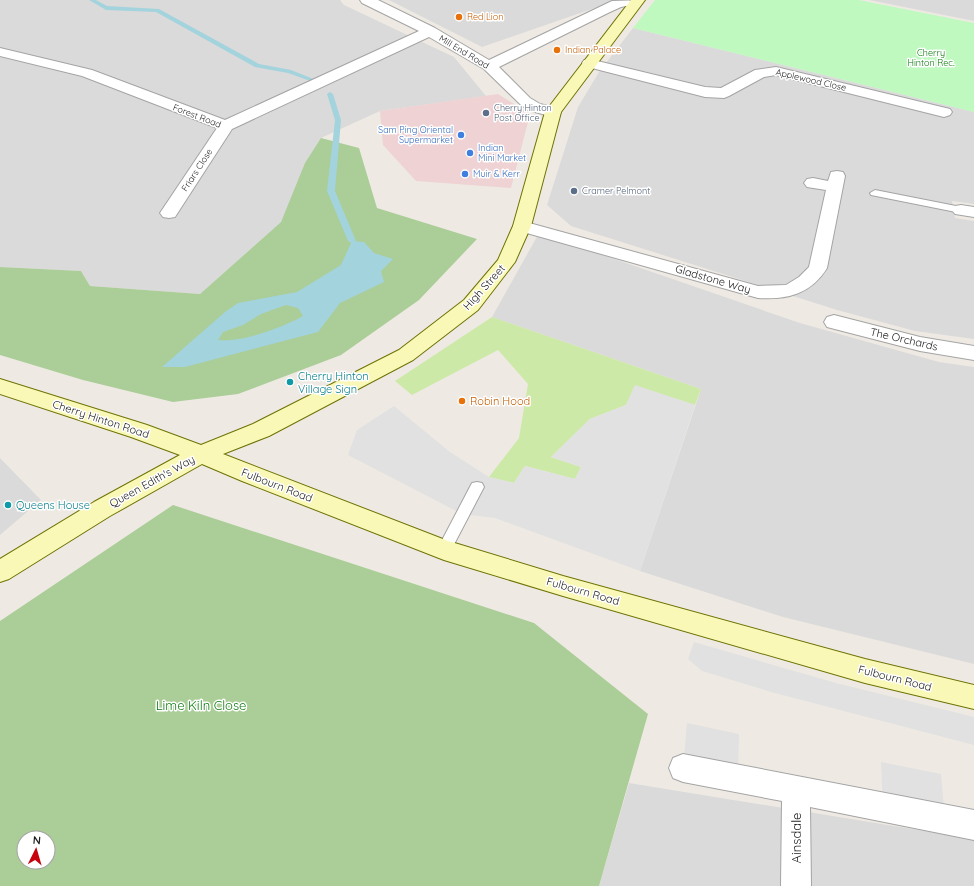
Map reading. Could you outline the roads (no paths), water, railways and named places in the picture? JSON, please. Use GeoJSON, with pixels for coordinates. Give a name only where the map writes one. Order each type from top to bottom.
{"type":"FeatureCollection","features":[{"type":"Feature","properties":{"kind":"street","name":"Mill End Road"},"geometry":{"type":"LineString","coordinates":[[367,0],[430,31],[489,66],[526,102],[534,107],[553,112]]}},
{"type":"Feature","properties":{"kind":"street","name":"High Street"},"geometry":{"type":"LineString","coordinates":[[201,454],[261,430],[406,355],[471,305],[506,262],[522,226],[553,112],[589,62],[638,0]]}},
{"type":"Feature","properties":{"kind":"street","name":"High Street"},"geometry":{"type":"LineString","coordinates":[[489,66],[604,9],[617,4],[638,0]]}},
{"type":"Feature","properties":{"kind":"street","name":"Forest Road"},"geometry":{"type":"LineString","coordinates":[[0,52],[87,73],[226,126],[430,31]]}},
{"type":"Feature","properties":{"kind":"street","name":"Applewood Close"},"geometry":{"type":"LineString","coordinates":[[589,62],[705,92],[724,93],[760,73],[776,71],[944,112]]}},
{"type":"Feature","properties":{"kind":"street","name":"Friars Close"},"geometry":{"type":"LineString","coordinates":[[169,214],[226,126]]}},
{"type":"Feature","properties":{"kind":"street","name":"Gladstone Way"},"geometry":{"type":"LineString","coordinates":[[522,226],[758,292],[779,293],[799,288],[818,268],[836,181],[813,183]]}},
{"type":"Feature","properties":{"kind":"street","name":"The Orchards"},"geometry":{"type":"LineString","coordinates":[[834,322],[920,344],[974,352]]}},
{"type":"Feature","properties":{"kind":"street","name":"Cherry Hinton Road"},"geometry":{"type":"LineString","coordinates":[[0,386],[139,431],[201,454]]}},
{"type":"Feature","properties":{"kind":"street","name":"Fulbourn Road"},"geometry":{"type":"LineString","coordinates":[[201,454],[250,475],[444,550],[563,586],[857,669],[974,697]]}},
{"type":"Feature","properties":{"kind":"street","name":"Queen Edith's Way"},"geometry":{"type":"LineString","coordinates":[[0,572],[102,509],[201,454]]}},
{"type":"Feature","properties":{"kind":"street"},"geometry":{"type":"LineString","coordinates":[[683,768],[974,826]]}},
{"type":"Feature","properties":{"kind":"street","name":"Ainsdale"},"geometry":{"type":"LineString","coordinates":[[796,791],[796,886]]}},
{"type":"Feature","properties":{"kind":"lane"},"geometry":{"type":"LineString","coordinates":[[875,193],[967,211]]}},
{"type":"Feature","properties":{"kind":"lane"},"geometry":{"type":"LineString","coordinates":[[444,550],[477,488]]}},
{"type":"Feature","properties":{"kind":"water"},"geometry":{"type":"Polygon","coordinates":[[[352,241],[364,242],[374,253],[393,259],[381,271],[384,282],[340,303],[318,332],[185,367],[162,367],[225,312],[238,303],[297,292],[341,265],[352,241]],[[286,305],[261,314],[243,325],[223,332],[218,340],[250,337],[285,325],[303,316],[298,308],[286,305]]]}},
{"type":"Feature","properties":{"kind":"waterway"},"geometry":{"type":"LineString","coordinates":[[92,0],[106,8],[157,10],[257,66],[289,71],[313,80]]}},
{"type":"Feature","properties":{"kind":"waterway"},"geometry":{"type":"LineString","coordinates":[[330,94],[338,120],[331,191],[352,241]]}},
{"type":"Feature","properties":{"kind":"place","name":"Red Lion"},"geometry":{"type":"Point","coordinates":[459,17]}},
{"type":"Feature","properties":{"kind":"place","name":"Indian Palace"},"geometry":{"type":"Point","coordinates":[557,50]}},
{"type":"Feature","properties":{"kind":"place","name":"Cherry Hinton Post Office"},"geometry":{"type":"Point","coordinates":[486,113]}},
{"type":"Feature","properties":{"kind":"place","name":"Sam Ping Oriental Supermarket"},"geometry":{"type":"Point","coordinates":[461,135]}},
{"type":"Feature","properties":{"kind":"place","name":"Indian Mini Market"},"geometry":{"type":"Point","coordinates":[470,153]}},
{"type":"Feature","properties":{"kind":"place","name":"Muir & Kerr"},"geometry":{"type":"Point","coordinates":[465,174]}},
{"type":"Feature","properties":{"kind":"place","name":"Cramer Pelmont"},"geometry":{"type":"Point","coordinates":[574,191]}},
{"type":"Feature","properties":{"kind":"place","name":"Cherry Hinton Village Sign"},"geometry":{"type":"Point","coordinates":[290,382]}},
{"type":"Feature","properties":{"kind":"place","name":"Robin Hood"},"geometry":{"type":"Point","coordinates":[462,401]}},
{"type":"Feature","properties":{"kind":"place","name":"Queens House"},"geometry":{"type":"Point","coordinates":[8,505]}},
{"type":"Feature","properties":{"kind":"park label","name":"Cherry Hinton Rec."},"geometry":{"type":"Point","coordinates":[931,58]}},
{"type":"Feature","properties":{"kind":"park label","name":"Lime Kiln Close"},"geometry":{"type":"Point","coordinates":[201,705]}}]}
